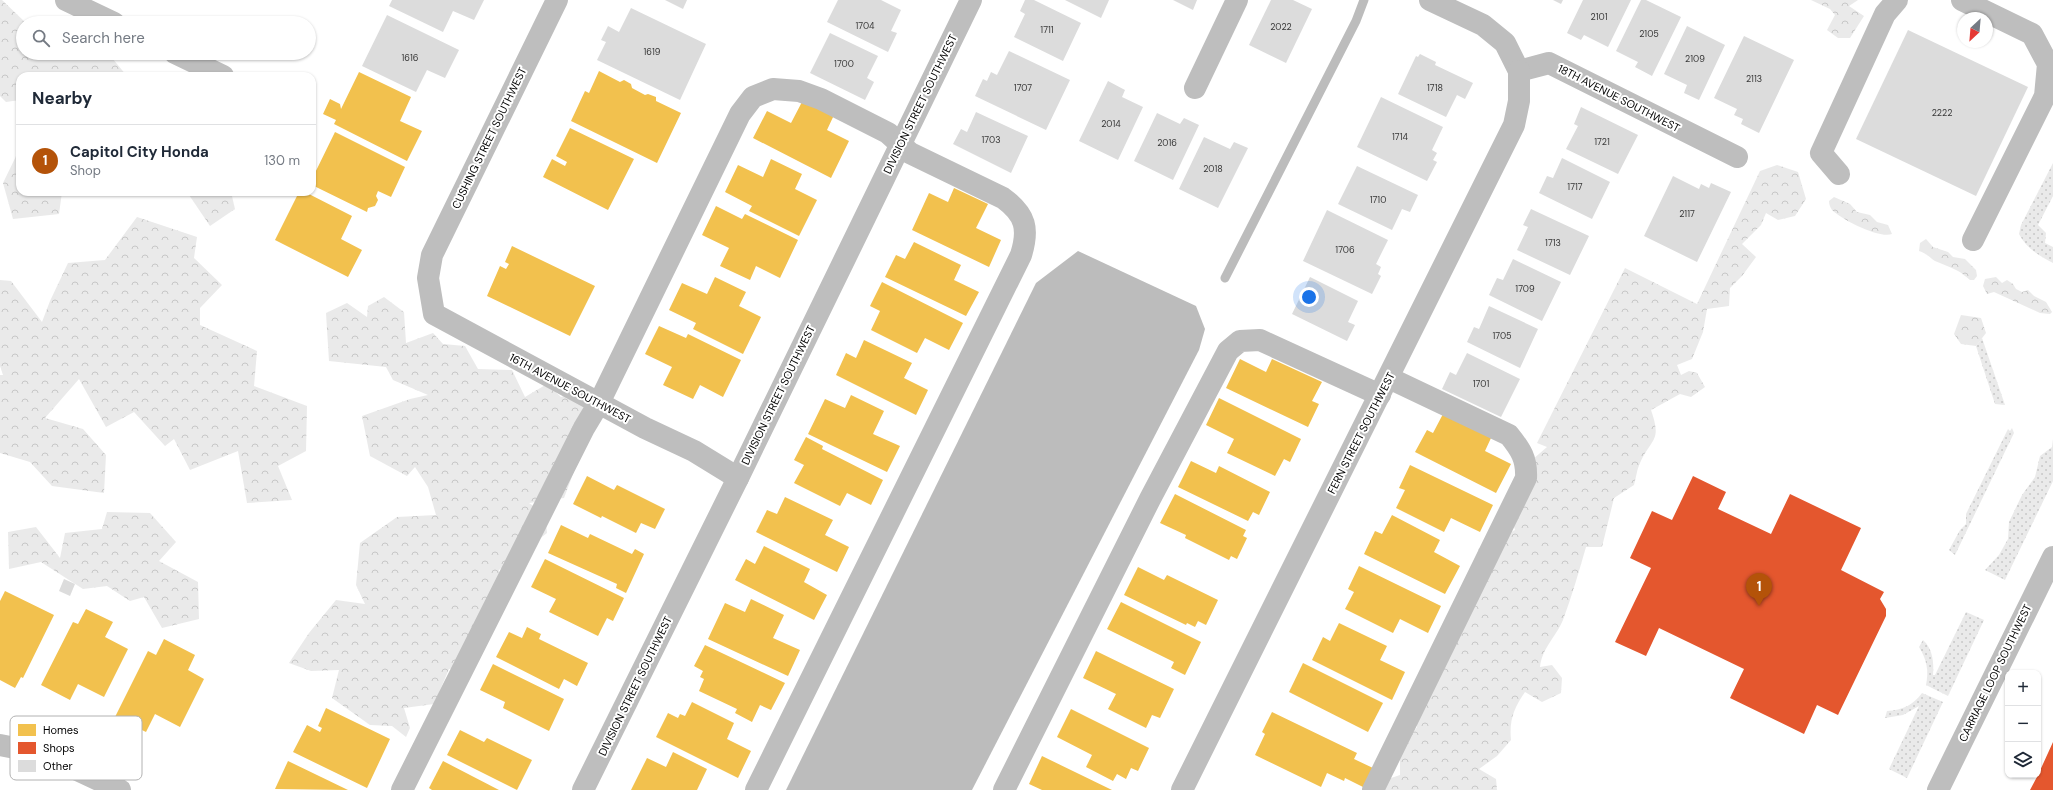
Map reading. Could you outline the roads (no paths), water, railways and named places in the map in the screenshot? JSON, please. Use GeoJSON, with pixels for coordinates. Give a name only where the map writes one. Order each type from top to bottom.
{"type":"FeatureCollection","features":[{"type":"Feature","properties":{"kind":"street"},"geometry":{"type":"LineString","coordinates":[[66,0],[99,16]]}},
{"type":"Feature","properties":{"kind":"street","name":"CUSHING STREET SOUTHWEST"},"geometry":{"type":"LineString","coordinates":[[428,278],[432,254],[557,0]]}},
{"type":"Feature","properties":{"kind":"street","name":"DIVISION STREET SOUTHWEST"},"geometry":{"type":"LineString","coordinates":[[583,790],[738,478],[900,144],[972,0]]}},
{"type":"Feature","properties":{"kind":"street"},"geometry":{"type":"LineString","coordinates":[[1195,88],[1237,0]]}},
{"type":"Feature","properties":{"kind":"street"},"geometry":{"type":"LineString","coordinates":[[1430,0],[1483,25],[1505,43],[1519,71]]}},
{"type":"Feature","properties":{"kind":"street"},"geometry":{"type":"LineString","coordinates":[[1839,174],[1821,152],[1885,14],[1897,0]]}},
{"type":"Feature","properties":{"kind":"street"},"geometry":{"type":"LineString","coordinates":[[1962,0],[2032,34],[2048,64],[2045,96],[1973,240]]}},
{"type":"Feature","properties":{"kind":"street"},"geometry":{"type":"LineString","coordinates":[[190,60],[214,72]]}},
{"type":"Feature","properties":{"kind":"street","name":"18TH AVENUE SOUTHWEST"},"geometry":{"type":"LineString","coordinates":[[1519,71],[1549,63],[1737,157]]}},
{"type":"Feature","properties":{"kind":"street","name":"FERN STREET SOUTHWEST"},"geometry":{"type":"LineString","coordinates":[[1190,787],[1514,125],[1519,101],[1519,71]]}},
{"type":"Feature","properties":{"kind":"street"},"geometry":{"type":"LineString","coordinates":[[402,790],[584,428],[599,403],[740,114],[753,97],[773,89],[799,91],[820,99],[888,133],[910,153],[1003,198],[1017,208],[1024,223],[1025,240],[1014,270],[756,790]]}},
{"type":"Feature","properties":{"kind":"street","name":"16TH AVENUE SOUTHWEST"},"geometry":{"type":"LineString","coordinates":[[428,278],[434,314],[599,403],[694,451],[738,478]]}},
{"type":"Feature","properties":{"kind":"street"},"geometry":{"type":"LineString","coordinates":[[1004,790],[1147,506],[1228,351],[1240,341],[1260,340],[1385,386],[1509,435],[1520,448],[1527,465],[1526,478],[1373,790]]}},
{"type":"Feature","properties":{"kind":"street","name":"CARRIAGE LOOP SOUTHWEST"},"geometry":{"type":"LineString","coordinates":[[1938,790],[2053,557]]}},
{"type":"Feature","properties":{"kind":"street"},"geometry":{"type":"LineString","coordinates":[[0,746],[10,748]]}},
{"type":"Feature","properties":{"kind":"street"},"geometry":{"type":"LineString","coordinates":[[99,780],[120,790]]}},
{"type":"Feature","properties":{"kind":"waterway"},"geometry":{"type":"LineString","coordinates":[[1225,278],[1356,21],[1364,0]]}},
{"type":"Feature","properties":{"kind":"place","name":"Capitol City Honda"},"geometry":{"type":"Point","coordinates":[1759,606]}}]}
